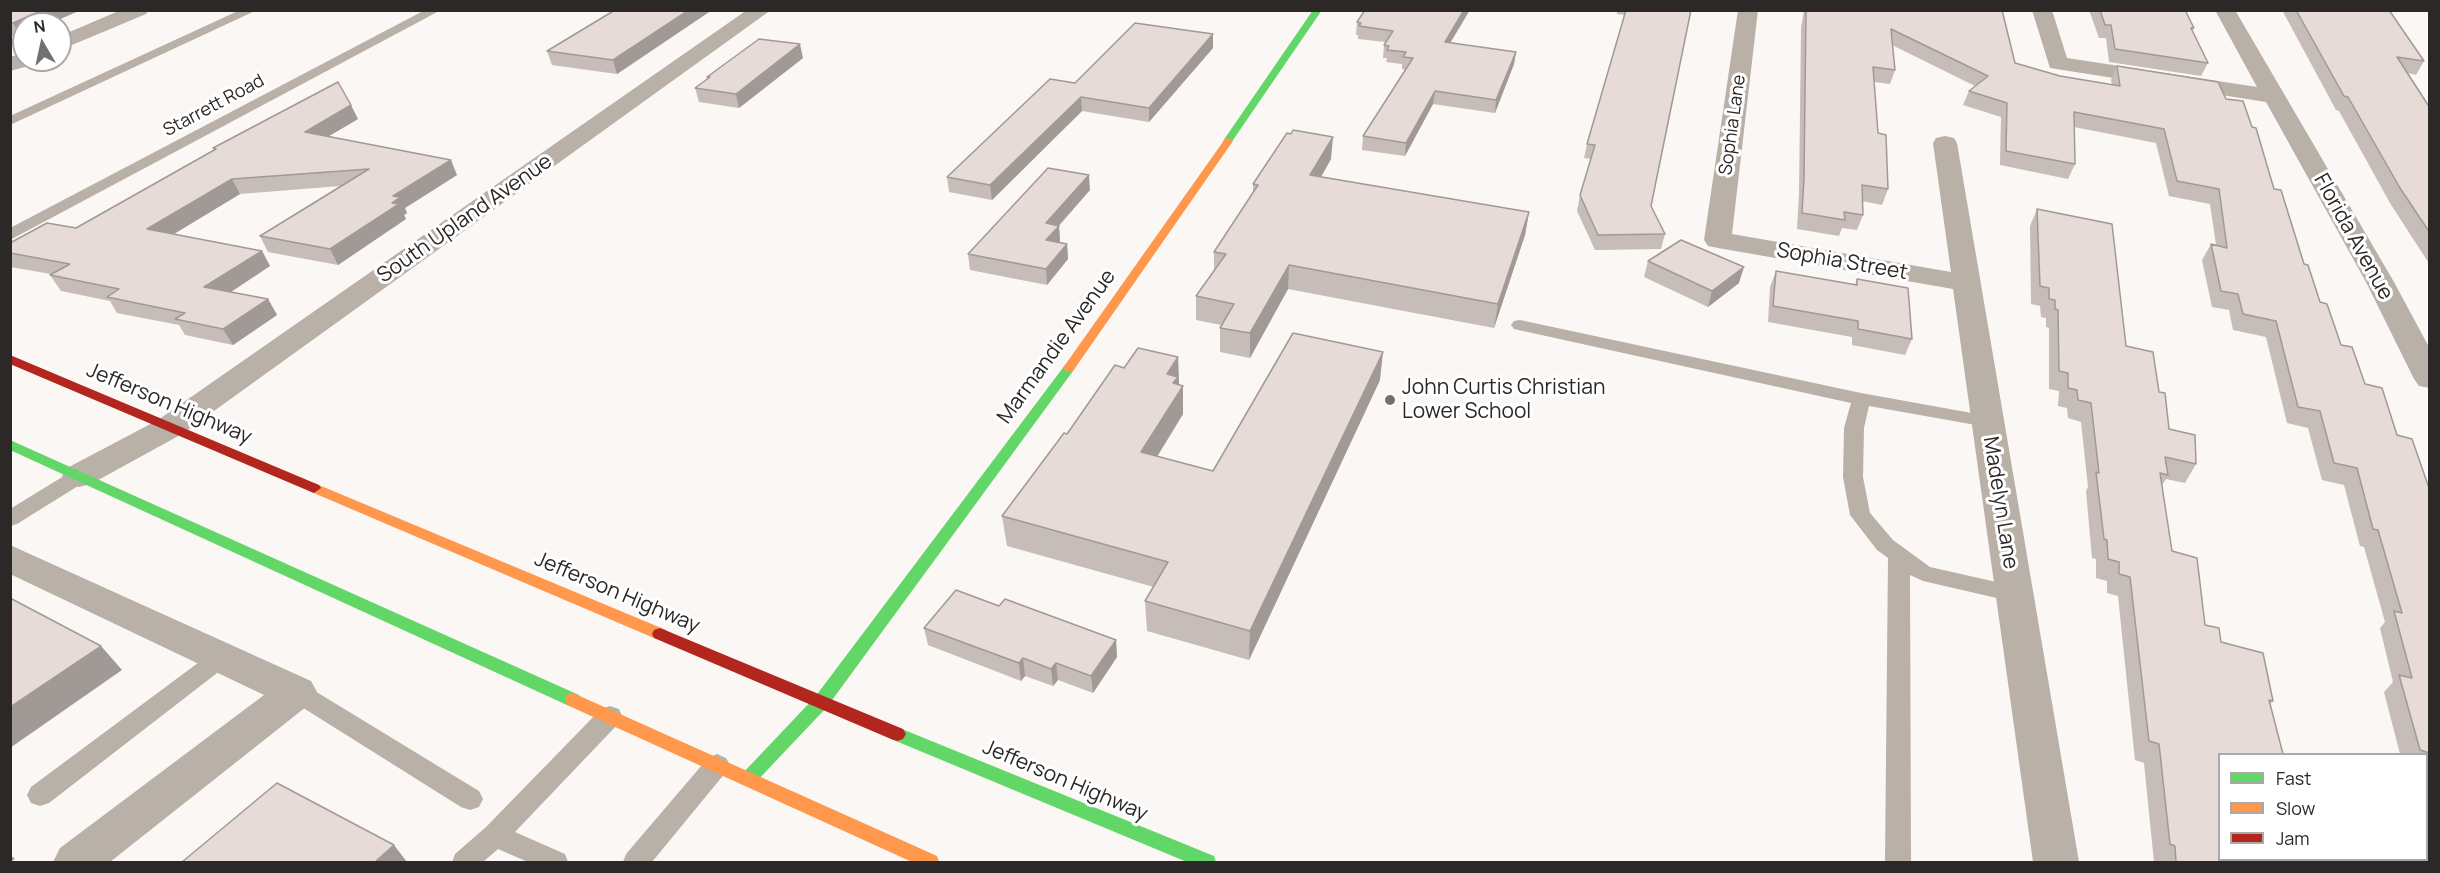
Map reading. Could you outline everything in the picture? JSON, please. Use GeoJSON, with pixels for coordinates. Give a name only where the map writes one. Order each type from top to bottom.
{"type":"FeatureCollection","features":[{"type":"Feature","properties":{"kind":"main road","name":"Marmandie Avenue"},"geometry":{"type":"LineString","coordinates":[[748,779],[821,702],[1097,330],[1318,10]]}},
{"type":"Feature","properties":{"kind":"main road","name":"Jefferson Highway"},"geometry":{"type":"LineString","coordinates":[[10,359],[821,702],[1208,862]]}},
{"type":"Feature","properties":{"kind":"main road"},"geometry":{"type":"LineString","coordinates":[[10,444],[930,862]]}},
{"type":"Feature","properties":{"kind":"street"},"geometry":{"type":"LineString","coordinates":[[72,39],[139,10]]}},
{"type":"Feature","properties":{"kind":"street","name":"South Upland Avenue"},"geometry":{"type":"LineString","coordinates":[[79,476],[170,427],[761,10]]}},
{"type":"Feature","properties":{"kind":"street","name":"Sophia Lane"},"geometry":{"type":"LineString","coordinates":[[1718,240],[1748,10]]}},
{"type":"Feature","properties":{"kind":"street"},"geometry":{"type":"LineString","coordinates":[[2042,10],[2058,63],[2274,96]]}},
{"type":"Feature","properties":{"kind":"street","name":"Florida Avenue"},"geometry":{"type":"LineString","coordinates":[[2225,10],[2379,282],[2430,379]]}},
{"type":"Feature","properties":{"kind":"street","name":"Madelyn Lane"},"geometry":{"type":"LineString","coordinates":[[1946,143],[2056,862]]}},
{"type":"Feature","properties":{"kind":"street","name":"Sophia Street"},"geometry":{"type":"LineString","coordinates":[[1718,240],[1966,283]]}},
{"type":"Feature","properties":{"kind":"street"},"geometry":{"type":"LineString","coordinates":[[10,558],[297,692],[76,862]]}},
{"type":"Feature","properties":{"kind":"lane"},"geometry":{"type":"LineString","coordinates":[[10,121],[251,10]]}},
{"type":"Feature","properties":{"kind":"lane","name":"Starrett Road"},"geometry":{"type":"LineString","coordinates":[[10,235],[435,10]]}},
{"type":"Feature","properties":{"kind":"lane"},"geometry":{"type":"LineString","coordinates":[[1520,325],[1861,399],[1987,421]]}},
{"type":"Feature","properties":{"kind":"lane"},"geometry":{"type":"LineString","coordinates":[[1861,399],[1854,428],[1853,477],[1860,514],[1885,545],[1923,573],[2014,594]]}},
{"type":"Feature","properties":{"kind":"lane"},"geometry":{"type":"LineString","coordinates":[[10,519],[79,476]]}},
{"type":"Feature","properties":{"kind":"lane"},"geometry":{"type":"LineString","coordinates":[[1898,862],[1899,555]]}},
{"type":"Feature","properties":{"kind":"lane"},"geometry":{"type":"LineString","coordinates":[[40,795],[222,657]]}},
{"type":"Feature","properties":{"kind":"lane"},"geometry":{"type":"LineString","coordinates":[[297,692],[470,799]]}},
{"type":"Feature","properties":{"kind":"lane"},"geometry":{"type":"LineString","coordinates":[[465,862],[495,836],[610,716]]}},
{"type":"Feature","properties":{"kind":"lane"},"geometry":{"type":"LineString","coordinates":[[636,862],[717,765]]}},
{"type":"Feature","properties":{"kind":"lane"},"geometry":{"type":"LineString","coordinates":[[495,836],[555,862]]}},
{"type":"Feature","properties":{"kind":"building"},"geometry":{"type":"Polygon","coordinates":[[[10,10],[43,10],[12,12],[12,23],[10,23],[10,10]]]}},
{"type":"Feature","properties":{"kind":"building"},"geometry":{"type":"Polygon","coordinates":[[[615,10],[689,10],[613,60],[547,51],[615,10]]]}},
{"type":"Feature","properties":{"kind":"building"},"geometry":{"type":"Polygon","coordinates":[[[1365,10],[1464,10],[1445,42],[1516,52],[1496,100],[1435,91],[1406,143],[1363,136],[1413,58],[1403,57],[1406,52],[1387,50],[1389,46],[1384,45],[1393,31],[1359,26],[1361,23],[1357,22],[1365,10]]]}},
{"type":"Feature","properties":{"kind":"building"},"geometry":{"type":"Polygon","coordinates":[[[1626,10],[1691,10],[1651,206],[1665,234],[1598,235],[1580,195],[1595,145],[1587,144],[1626,10]]]}},
{"type":"Feature","properties":{"kind":"building"},"geometry":{"type":"Polygon","coordinates":[[[1806,10],[2002,10],[2015,63],[2060,76],[2120,86],[2117,66],[2218,82],[2226,99],[2243,101],[2252,127],[2256,128],[2274,189],[2281,190],[2304,264],[2308,265],[2320,302],[2327,304],[2341,345],[2352,347],[2365,384],[2382,388],[2397,435],[2412,439],[2430,491],[2430,753],[2420,750],[2399,675],[2412,678],[2394,611],[2402,613],[2378,530],[2373,529],[2357,468],[2334,463],[2320,411],[2298,407],[2276,321],[2243,314],[2238,294],[2221,291],[2211,244],[2227,248],[2219,189],[2177,181],[2164,129],[2074,112],[2075,164],[2006,151],[2007,103],[1969,91],[1988,76],[1891,29],[1895,70],[1873,67],[1878,133],[1886,135],[1888,189],[1862,185],[1863,215],[1844,212],[1845,220],[1802,213],[1806,10]]]}},
{"type":"Feature","properties":{"kind":"building"},"geometry":{"type":"Polygon","coordinates":[[[2100,10],[2185,10],[2208,63],[2115,49],[2111,25],[2105,25],[2100,10]]]}},
{"type":"Feature","properties":{"kind":"building"},"geometry":{"type":"Polygon","coordinates":[[[2296,10],[2389,10],[2424,61],[2397,57],[2430,108],[2430,233],[2400,188],[2348,97],[2344,96],[2296,10]]]}},
{"type":"Feature","properties":{"kind":"building"},"geometry":{"type":"Polygon","coordinates":[[[1135,23],[1213,34],[1149,108],[1081,97],[990,185],[947,177],[1050,79],[1075,83],[1135,23]]]}},
{"type":"Feature","properties":{"kind":"building"},"geometry":{"type":"Polygon","coordinates":[[[759,39],[800,44],[736,94],[695,88],[710,77],[707,77],[759,39]]]}},
{"type":"Feature","properties":{"kind":"building"},"geometry":{"type":"Polygon","coordinates":[[[338,82],[351,105],[305,132],[451,160],[393,196],[400,197],[392,203],[399,204],[330,249],[260,236],[369,169],[232,179],[147,229],[262,251],[204,287],[268,299],[223,329],[175,319],[185,313],[107,297],[119,289],[50,275],[70,264],[10,253],[10,243],[47,223],[76,228],[216,149],[213,148],[338,82]]]}},
{"type":"Feature","properties":{"kind":"building"},"geometry":{"type":"Polygon","coordinates":[[[1293,130],[1333,137],[1310,175],[1529,212],[1498,304],[1289,265],[1250,333],[1220,328],[1234,304],[1196,296],[1226,254],[1214,252],[1258,185],[1253,184],[1287,133],[1291,134],[1293,130]]]}},
{"type":"Feature","properties":{"kind":"building"},"geometry":{"type":"Polygon","coordinates":[[[1048,168],[1089,175],[1046,223],[1059,226],[1046,240],[1067,244],[1046,269],[968,254],[1048,168]]]}},
{"type":"Feature","properties":{"kind":"building"},"geometry":{"type":"Polygon","coordinates":[[[2037,209],[2112,224],[2126,346],[2153,352],[2159,392],[2165,393],[2169,429],[2195,435],[2196,464],[2165,457],[2168,475],[2160,473],[2172,551],[2197,558],[2205,625],[2219,628],[2221,642],[2263,653],[2273,701],[2269,700],[2283,753],[2218,753],[2218,861],[2286,862],[2176,862],[2175,846],[2170,844],[2159,744],[2149,741],[2130,577],[2119,574],[2119,562],[2108,559],[2107,540],[2104,539],[2091,403],[2078,400],[2077,390],[2068,388],[2068,373],[2059,371],[2058,310],[2055,309],[2055,300],[2049,299],[2049,288],[2040,286],[2037,209]]]}},
{"type":"Feature","properties":{"kind":"building"},"geometry":{"type":"Polygon","coordinates":[[[1681,240],[1744,267],[1712,291],[1648,261],[1681,240]]]}},
{"type":"Feature","properties":{"kind":"building"},"geometry":{"type":"Polygon","coordinates":[[[1776,271],[1857,285],[1857,279],[1908,288],[1912,339],[1858,329],[1858,321],[1773,306],[1776,271]]]}},
{"type":"Feature","properties":{"kind":"building"},"geometry":{"type":"Polygon","coordinates":[[[1293,333],[1383,352],[1250,631],[1145,601],[1168,562],[1002,516],[1064,433],[1067,434],[1115,365],[1124,368],[1138,348],[1178,357],[1167,374],[1178,377],[1173,383],[1183,386],[1141,452],[1213,471],[1293,333]]]}},
{"type":"Feature","properties":{"kind":"building"},"geometry":{"type":"Polygon","coordinates":[[[956,590],[999,606],[1005,599],[1116,640],[1091,676],[1056,663],[1051,669],[1023,658],[1019,663],[924,628],[956,590]]]}},
{"type":"Feature","properties":{"kind":"building"},"geometry":{"type":"Polygon","coordinates":[[[10,598],[101,646],[10,707],[10,598]]]}},
{"type":"Feature","properties":{"kind":"building"},"geometry":{"type":"Polygon","coordinates":[[[277,783],[394,845],[375,862],[182,862],[277,783]]]}},
{"type":"Feature","properties":{"kind":"traffic: fast"},"geometry":{"type":"LineString","coordinates":[[1228,141],[1318,10]]}},
{"type":"Feature","properties":{"kind":"traffic: fast"},"geometry":{"type":"LineString","coordinates":[[748,779],[821,702],[1069,368]]}},
{"type":"Feature","properties":{"kind":"traffic: fast"},"geometry":{"type":"LineString","coordinates":[[10,444],[573,700]]}},
{"type":"Feature","properties":{"kind":"traffic: fast"},"geometry":{"type":"LineString","coordinates":[[897,734],[1207,862]]}},
{"type":"Feature","properties":{"kind":"traffic: slow"},"geometry":{"type":"LineString","coordinates":[[1069,368],[1228,141]]}},
{"type":"Feature","properties":{"kind":"traffic: slow"},"geometry":{"type":"LineString","coordinates":[[314,488],[660,634]]}},
{"type":"Feature","properties":{"kind":"traffic: slow"},"geometry":{"type":"LineString","coordinates":[[573,700],[930,862]]}},
{"type":"Feature","properties":{"kind":"traffic: jam"},"geometry":{"type":"LineString","coordinates":[[10,359],[314,488]]}},
{"type":"Feature","properties":{"kind":"traffic: jam"},"geometry":{"type":"LineString","coordinates":[[660,634],[897,734]]}},
{"type":"Feature","properties":{"kind":"place","name":"John Curtis Christian Lower School"},"geometry":{"type":"Point","coordinates":[1390,400]}}]}
